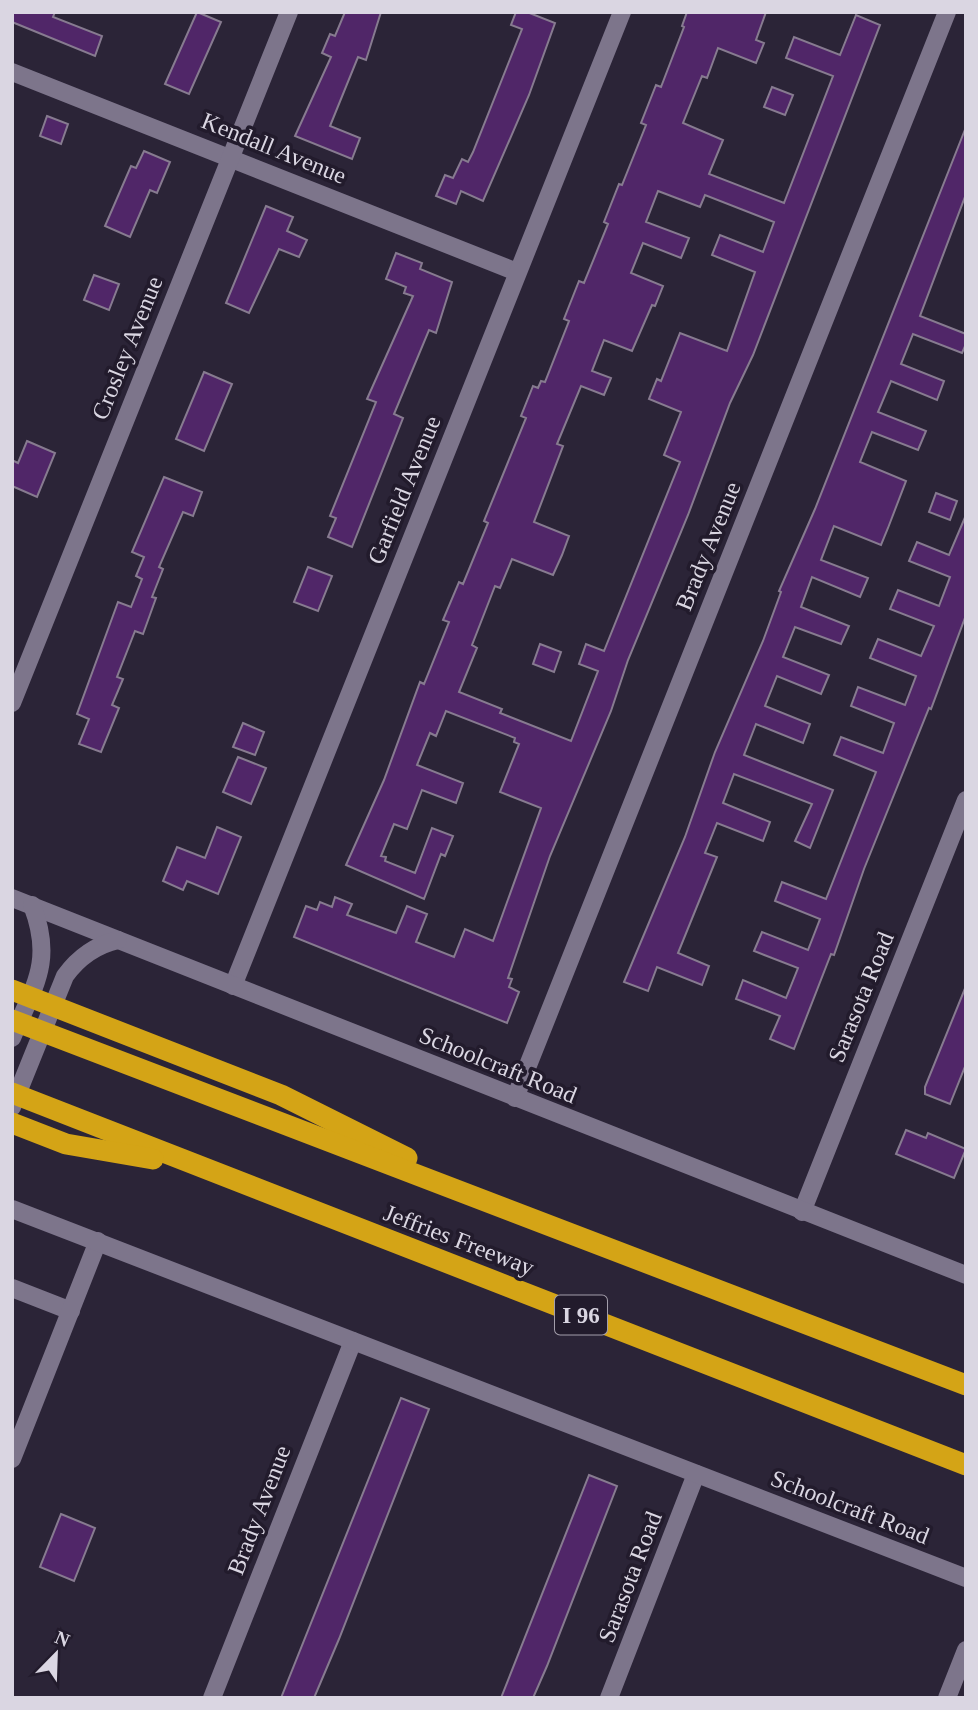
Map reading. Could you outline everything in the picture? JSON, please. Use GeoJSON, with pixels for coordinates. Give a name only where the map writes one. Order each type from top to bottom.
{"type":"FeatureCollection","features":[{"type":"Feature","properties":{"kind":"highway"},"geometry":{"type":"LineString","coordinates":[[12,990],[281,1096],[519,1214]]}},
{"type":"Feature","properties":{"kind":"highway","name":"Jeffries Freeway"},"geometry":{"type":"LineString","coordinates":[[12,1020],[966,1385]]}},
{"type":"Feature","properties":{"kind":"highway","name":"Jeffries Freeway"},"geometry":{"type":"LineString","coordinates":[[12,1093],[966,1465]]}},
{"type":"Feature","properties":{"kind":"highway"},"geometry":{"type":"LineString","coordinates":[[12,1124],[66,1144],[196,1166]]}},
{"type":"Feature","properties":{"kind":"street","name":"Crosley Avenue"},"geometry":{"type":"LineString","coordinates":[[12,703],[289,12]]}},
{"type":"Feature","properties":{"kind":"street","name":"Garfield Avenue"},"geometry":{"type":"LineString","coordinates":[[233,986],[622,12]]}},
{"type":"Feature","properties":{"kind":"street","name":"Brady Avenue"},"geometry":{"type":"LineString","coordinates":[[515,1098],[947,12]]}},
{"type":"Feature","properties":{"kind":"street","name":"Kendall Avenue"},"geometry":{"type":"LineString","coordinates":[[12,72],[517,272]]}},
{"type":"Feature","properties":{"kind":"street","name":"Sarasota Road"},"geometry":{"type":"LineString","coordinates":[[802,1212],[966,800]]}},
{"type":"Feature","properties":{"kind":"street","name":"Schoolcraft Road"},"geometry":{"type":"LineString","coordinates":[[12,898],[966,1275]]}},
{"type":"Feature","properties":{"kind":"street"},"geometry":{"type":"LineString","coordinates":[[12,1038],[41,968],[42,937],[32,905]]}},
{"type":"Feature","properties":{"kind":"street"},"geometry":{"type":"LineString","coordinates":[[12,1107],[65,976],[75,962],[102,944],[118,940]]}},
{"type":"Feature","properties":{"kind":"street","name":"Schoolcraft Road"},"geometry":{"type":"LineString","coordinates":[[14,1207],[352,1341],[966,1578]]}},
{"type":"Feature","properties":{"kind":"street"},"geometry":{"type":"LineString","coordinates":[[12,1459],[98,1241]]}},
{"type":"Feature","properties":{"kind":"street"},"geometry":{"type":"LineString","coordinates":[[12,1288],[71,1311]]}},
{"type":"Feature","properties":{"kind":"street","name":"Brady Avenue"},"geometry":{"type":"LineString","coordinates":[[212,1698],[352,1341]]}},
{"type":"Feature","properties":{"kind":"street","name":"Sarasota Road"},"geometry":{"type":"LineString","coordinates":[[609,1698],[696,1474]]}},
{"type":"Feature","properties":{"kind":"street"},"geometry":{"type":"LineString","coordinates":[[947,1698],[966,1650]]}},
{"type":"Feature","properties":{"kind":"building"},"geometry":{"type":"Polygon","coordinates":[[[12,12],[55,12],[53,17],[102,36],[95,56],[12,22],[12,12]]]}},
{"type":"Feature","properties":{"kind":"building"},"geometry":{"type":"Polygon","coordinates":[[[197,12],[221,22],[189,94],[165,84],[197,12]]]}},
{"type":"Feature","properties":{"kind":"building"},"geometry":{"type":"Polygon","coordinates":[[[345,12],[381,12],[366,60],[358,57],[330,126],[360,138],[352,159],[295,136],[331,57],[322,53],[330,34],[335,36],[345,12]]]}},
{"type":"Feature","properties":{"kind":"building"},"geometry":{"type":"Polygon","coordinates":[[[516,12],[527,12],[555,23],[529,95],[483,201],[461,191],[456,204],[436,196],[445,175],[453,178],[462,159],[468,162],[473,152],[522,29],[511,25],[516,12]]]}},
{"type":"Feature","properties":{"kind":"building"},"geometry":{"type":"Polygon","coordinates":[[[687,12],[766,12],[756,40],[764,43],[756,63],[718,48],[707,78],[702,76],[683,123],[723,140],[709,174],[784,203],[833,76],[786,58],[794,37],[840,55],[856,15],[880,25],[753,355],[730,403],[688,515],[628,660],[611,711],[550,856],[508,978],[512,979],[509,987],[519,992],[507,1023],[294,937],[306,906],[317,910],[320,902],[332,907],[335,897],[352,904],[347,915],[396,933],[407,906],[427,914],[416,942],[454,957],[465,929],[493,941],[541,808],[500,792],[519,744],[514,742],[515,738],[446,711],[436,736],[430,733],[417,765],[463,783],[456,803],[422,790],[407,829],[394,824],[381,856],[386,857],[385,861],[415,873],[432,828],[453,836],[445,856],[441,854],[424,899],[346,865],[384,780],[420,682],[424,684],[449,622],[443,620],[459,582],[463,584],[488,523],[484,521],[526,418],[521,416],[533,386],[538,388],[541,381],[545,382],[569,321],[564,319],[579,281],[584,283],[608,224],[604,222],[646,125],[641,123],[656,85],[661,87],[684,27],[682,26],[687,12]],[[658,191],[646,222],[689,238],[681,258],[643,243],[631,273],[663,286],[632,351],[604,340],[592,371],[611,378],[604,395],[581,386],[557,444],[563,446],[534,522],[569,536],[562,555],[553,575],[512,559],[500,588],[495,586],[472,645],[477,648],[459,692],[502,709],[500,713],[571,741],[598,671],[579,664],[586,644],[604,651],[680,462],[664,455],[681,412],[649,399],[657,379],[661,381],[680,333],[727,351],[755,272],[712,255],[720,235],[763,252],[774,222],[705,195],[700,207],[658,191]]]}},
{"type":"Feature","properties":{"kind":"building"},"geometry":{"type":"Polygon","coordinates":[[[772,87],[793,95],[785,115],[764,107],[772,87]]]}},
{"type":"Feature","properties":{"kind":"building"},"geometry":{"type":"Polygon","coordinates":[[[47,116],[68,124],[61,144],[40,136],[47,116]]]}},
{"type":"Feature","properties":{"kind":"building"},"geometry":{"type":"Polygon","coordinates":[[[966,127],[966,194],[920,316],[966,334],[966,344],[962,353],[913,334],[901,364],[944,381],[937,400],[891,381],[878,412],[926,431],[918,450],[872,432],[860,462],[906,481],[888,528],[881,545],[834,526],[821,560],[868,578],[860,597],[812,577],[801,607],[849,626],[841,644],[795,627],[783,657],[829,675],[821,694],[777,676],[765,706],[810,724],[803,743],[756,724],[744,755],[833,790],[810,848],[795,841],[812,804],[734,774],[723,803],[770,822],[763,841],[717,823],[705,853],[717,857],[678,953],[709,966],[702,985],[657,967],[648,991],[624,982],[685,837],[715,752],[763,641],[781,592],[779,591],[815,509],[966,127]]]}},
{"type":"Feature","properties":{"kind":"building"},"geometry":{"type":"Polygon","coordinates":[[[144,151],[170,162],[157,193],[150,190],[130,237],[105,226],[131,166],[136,168],[144,151]]]}},
{"type":"Feature","properties":{"kind":"building"},"geometry":{"type":"Polygon","coordinates":[[[266,206],[293,217],[287,231],[307,240],[299,257],[279,249],[249,313],[226,303],[266,206]]]}},
{"type":"Feature","properties":{"kind":"building"},"geometry":{"type":"Polygon","coordinates":[[[396,253],[422,263],[420,269],[452,282],[436,333],[429,330],[394,414],[403,418],[352,547],[328,537],[336,518],[330,516],[376,402],[367,399],[413,296],[404,293],[406,287],[386,279],[396,253]]]}},
{"type":"Feature","properties":{"kind":"building"},"geometry":{"type":"Polygon","coordinates":[[[94,275],[119,284],[109,310],[84,300],[94,275]]]}},
{"type":"Feature","properties":{"kind":"building"},"geometry":{"type":"Polygon","coordinates":[[[204,372],[232,384],[204,451],[176,439],[204,372]]]}},
{"type":"Feature","properties":{"kind":"building"},"geometry":{"type":"Polygon","coordinates":[[[27,441],[55,453],[37,497],[12,486],[12,460],[18,463],[27,441]]]}},
{"type":"Feature","properties":{"kind":"building"},"geometry":{"type":"Polygon","coordinates":[[[164,477],[202,492],[193,516],[183,512],[159,567],[163,569],[152,597],[156,598],[143,634],[135,631],[117,677],[123,679],[112,705],[119,708],[101,752],[79,744],[89,719],[77,714],[118,602],[131,607],[142,579],[136,576],[144,557],[132,552],[164,477]]]}},
{"type":"Feature","properties":{"kind":"building"},"geometry":{"type":"Polygon","coordinates":[[[936,493],[957,501],[950,520],[929,512],[936,493]]]}},
{"type":"Feature","properties":{"kind":"building"},"geometry":{"type":"Polygon","coordinates":[[[966,515],[966,615],[931,709],[929,708],[864,869],[834,955],[831,954],[794,1049],[770,1039],[780,1016],[736,999],[743,980],[786,998],[798,968],[754,951],[762,932],[808,950],[820,919],[775,901],[782,882],[826,899],[876,772],[834,755],[841,737],[883,753],[894,723],[851,706],[858,687],[905,705],[916,676],[870,658],[878,639],[921,656],[934,626],[890,609],[898,590],[939,606],[950,577],[909,561],[917,542],[949,555],[966,515]]]}},
{"type":"Feature","properties":{"kind":"building"},"geometry":{"type":"Polygon","coordinates":[[[308,567],[332,576],[318,611],[294,602],[308,567]]]}},
{"type":"Feature","properties":{"kind":"building"},"geometry":{"type":"Polygon","coordinates":[[[540,644],[561,652],[554,672],[533,664],[540,644]]]}},
{"type":"Feature","properties":{"kind":"building"},"geometry":{"type":"Polygon","coordinates":[[[243,723],[264,732],[255,755],[233,747],[243,723]]]}},
{"type":"Feature","properties":{"kind":"building"},"geometry":{"type":"Polygon","coordinates":[[[238,757],[266,768],[251,804],[223,792],[238,757]]]}},
{"type":"Feature","properties":{"kind":"building"},"geometry":{"type":"Polygon","coordinates":[[[217,827],[241,837],[218,894],[187,881],[183,890],[163,881],[177,847],[205,858],[217,827]]]}},
{"type":"Feature","properties":{"kind":"building"},"geometry":{"type":"Polygon","coordinates":[[[966,986],[966,1064],[950,1104],[925,1094],[925,1087],[966,986]]]}},
{"type":"Feature","properties":{"kind":"building"},"geometry":{"type":"Polygon","coordinates":[[[906,1130],[926,1138],[928,1133],[966,1149],[954,1178],[896,1154],[906,1130]]]}},
{"type":"Feature","properties":{"kind":"building"},"geometry":{"type":"Polygon","coordinates":[[[401,1398],[429,1409],[339,1639],[314,1698],[281,1698],[401,1398]]]}},
{"type":"Feature","properties":{"kind":"building"},"geometry":{"type":"Polygon","coordinates":[[[589,1475],[617,1486],[547,1666],[533,1698],[501,1698],[589,1475]]]}},
{"type":"Feature","properties":{"kind":"building"},"geometry":{"type":"Polygon","coordinates":[[[61,1514],[95,1528],[74,1581],[40,1567],[61,1514]]]}}]}
